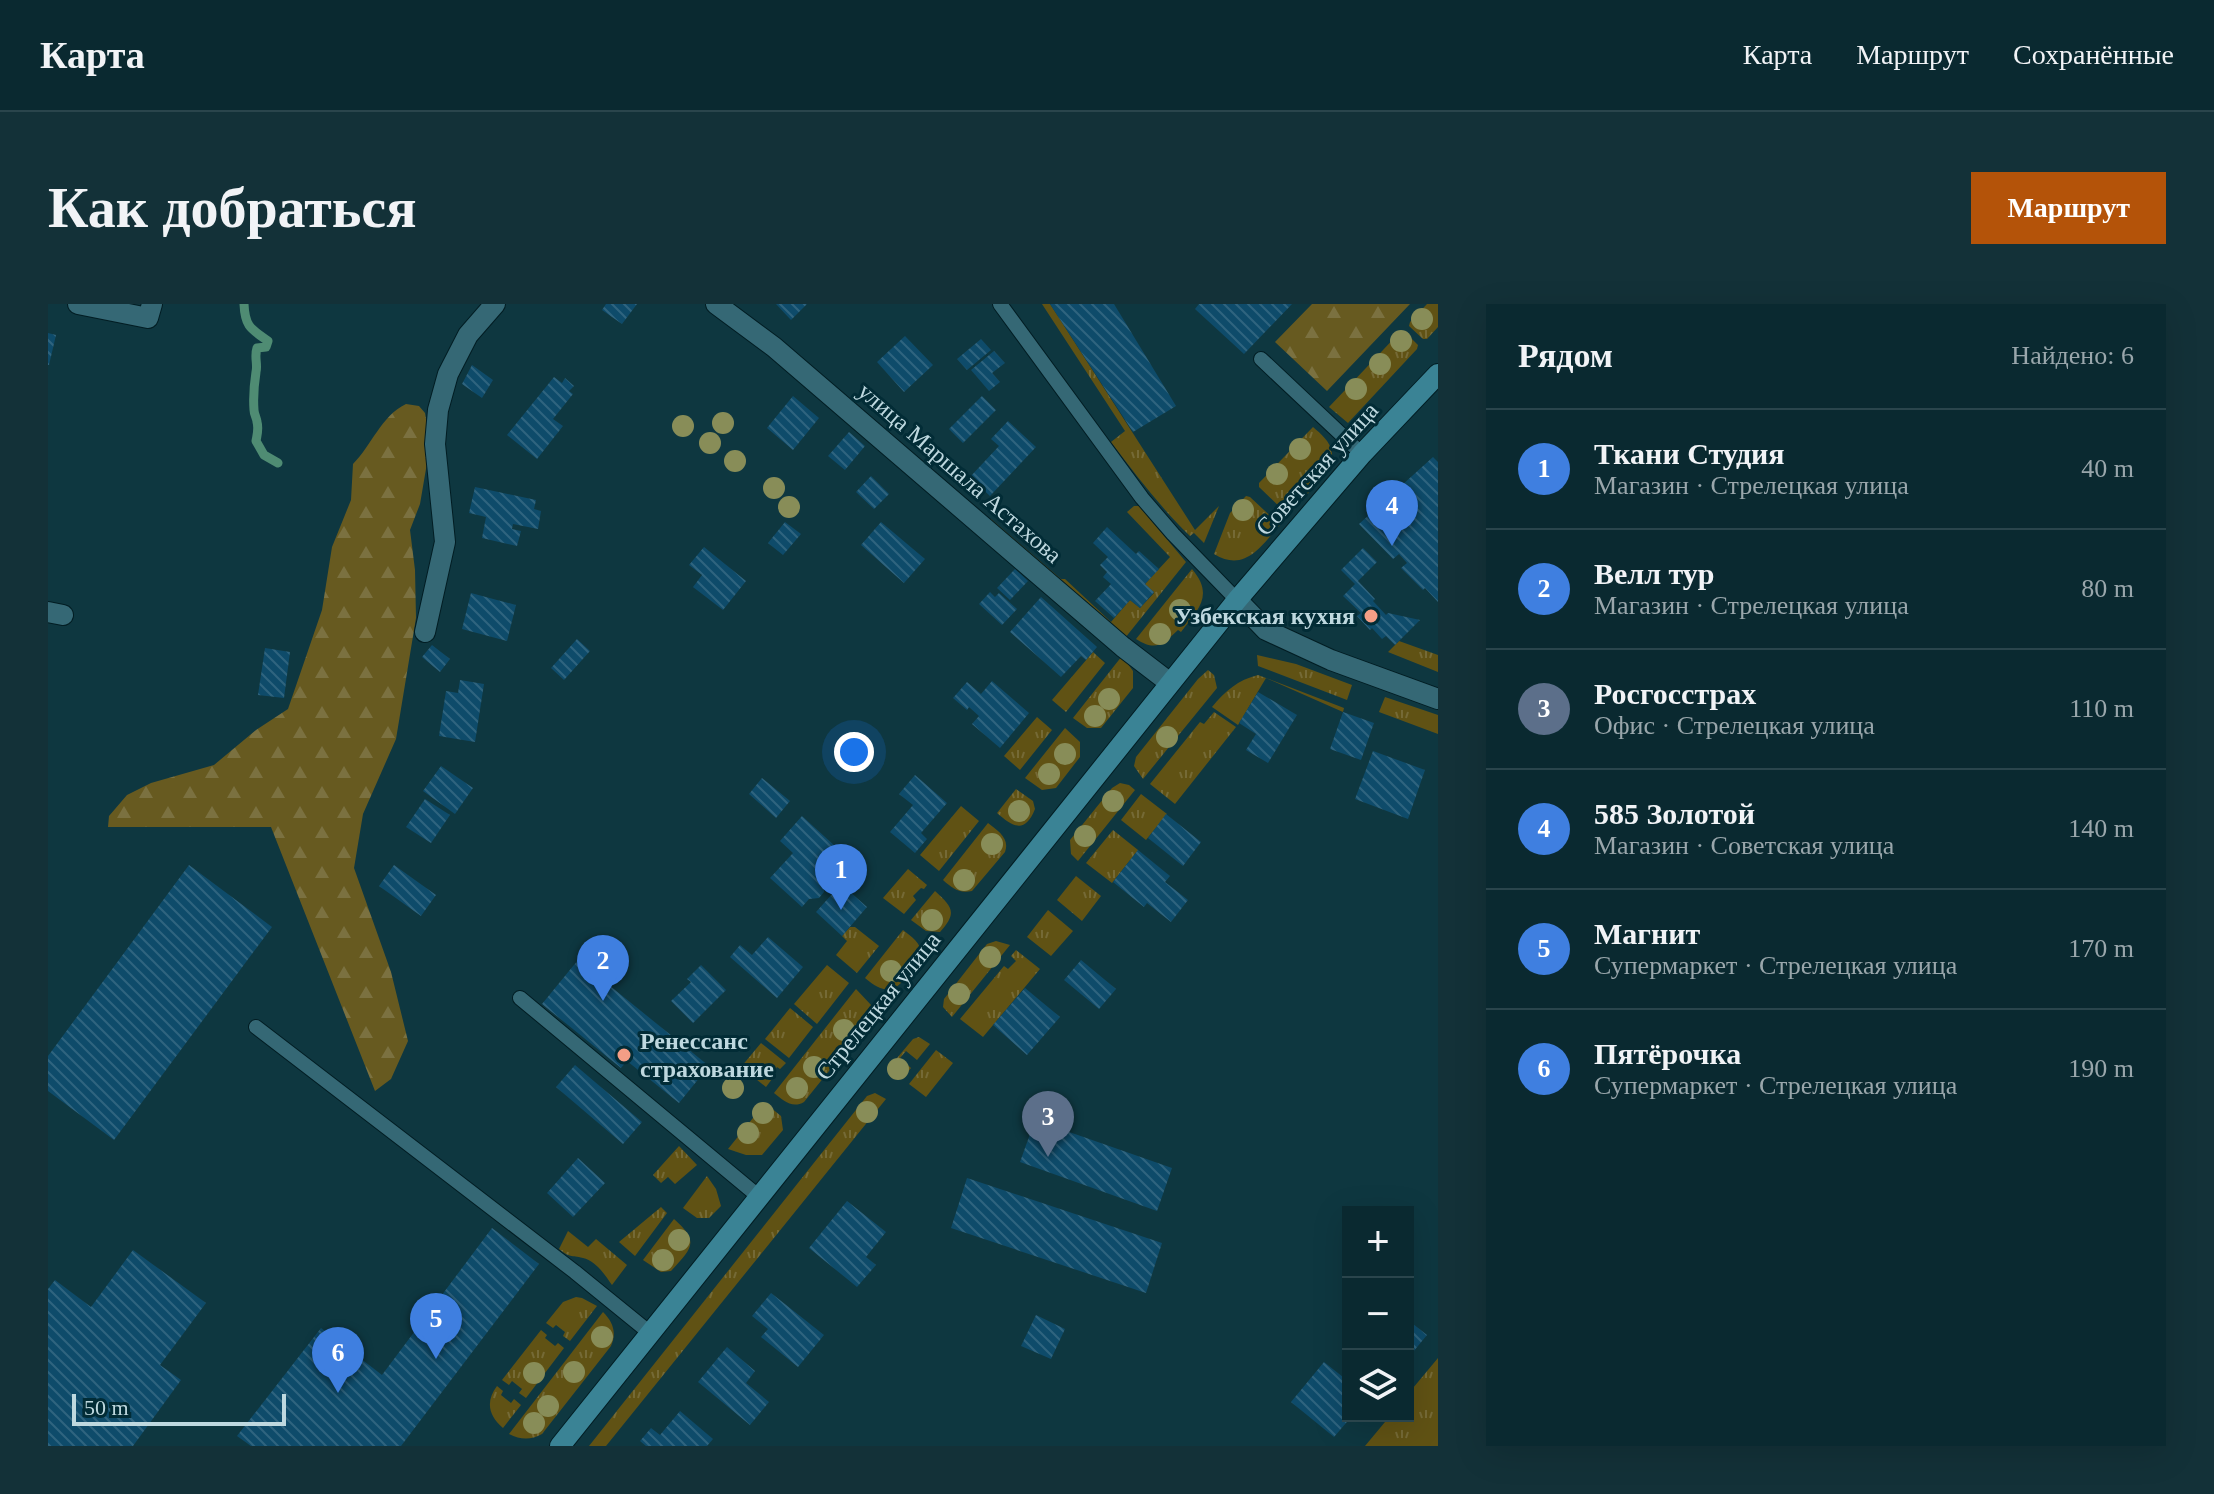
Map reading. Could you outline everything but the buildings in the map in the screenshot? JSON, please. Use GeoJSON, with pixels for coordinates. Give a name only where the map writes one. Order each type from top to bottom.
{"type":"FeatureCollection","features":[{"type":"Feature","properties":{"kind":"main road","name":"Советская улица"},"geometry":{"type":"LineString","coordinates":[[1237,600],[1362,454],[1438,374]]}},
{"type":"Feature","properties":{"kind":"main road","name":"Стрелецкая улица"},"geometry":{"type":"LineString","coordinates":[[560,1446],[1237,600]]}},
{"type":"Feature","properties":{"kind":"street"},"geometry":{"type":"LineString","coordinates":[[78,304],[150,311]]}},
{"type":"Feature","properties":{"kind":"street"},"geometry":{"type":"LineString","coordinates":[[425,632],[445,542],[435,444],[438,410],[448,374],[468,335],[495,304]]}},
{"type":"Feature","properties":{"kind":"street","name":"улица Маршала Астахова"},"geometry":{"type":"LineString","coordinates":[[716,304],[774,347],[1123,647],[1170,683]]}},
{"type":"Feature","properties":{"kind":"street"},"geometry":{"type":"LineString","coordinates":[[1237,600],[1266,630],[1331,660],[1438,699]]}},
{"type":"Feature","properties":{"kind":"lane"},"geometry":{"type":"LineString","coordinates":[[1000,304],[1142,498],[1237,600]]}},
{"type":"Feature","properties":{"kind":"lane"},"geometry":{"type":"LineString","coordinates":[[1261,359],[1362,454]]}},
{"type":"Feature","properties":{"kind":"lane"},"geometry":{"type":"LineString","coordinates":[[520,998],[758,1196]]}},
{"type":"Feature","properties":{"kind":"lane"},"geometry":{"type":"LineString","coordinates":[[256,1027],[650,1333]]}},
{"type":"Feature","properties":{"kind":"green space"},"geometry":{"type":"Polygon","coordinates":[[[1042,304],[1050,304],[1195,530],[1219,506],[1204,543],[1194,533],[1190,536],[1169,514],[1111,442],[1125,431],[1042,304]]]}},
{"type":"Feature","properties":{"kind":"green space"},"geometry":{"type":"Polygon","coordinates":[[[1312,304],[1410,304],[1327,391],[1275,342],[1312,304]]]}},
{"type":"Feature","properties":{"kind":"green space"},"geometry":{"type":"Polygon","coordinates":[[[1427,304],[1438,304],[1438,327],[1427,339],[1423,339],[1409,326],[1427,304]]]}},
{"type":"Feature","properties":{"kind":"green space"},"geometry":{"type":"Polygon","coordinates":[[[1401,331],[1418,345],[1417,349],[1348,423],[1329,407],[1401,331]]]}},
{"type":"Feature","properties":{"kind":"green space"},"geometry":{"type":"Polygon","coordinates":[[[406,404],[419,406],[425,413],[428,431],[427,463],[420,504],[410,530],[416,618],[396,739],[363,814],[354,868],[391,972],[408,1041],[391,1079],[375,1091],[271,827],[108,827],[109,816],[127,795],[151,783],[214,765],[256,730],[288,709],[322,610],[332,547],[351,500],[353,464],[383,423],[406,404]]]}},
{"type":"Feature","properties":{"kind":"green space"},"geometry":{"type":"Polygon","coordinates":[[[1313,427],[1329,445],[1331,460],[1322,477],[1288,515],[1259,487],[1259,483],[1313,427]]]}},
{"type":"Feature","properties":{"kind":"green space"},"geometry":{"type":"Polygon","coordinates":[[[1246,496],[1280,525],[1252,554],[1243,559],[1225,559],[1214,554],[1230,513],[1246,496]]]}},
{"type":"Feature","properties":{"kind":"green space"},"geometry":{"type":"Polygon","coordinates":[[[1139,506],[1186,562],[1125,638],[989,521],[991,519],[1061,579],[1065,579],[1111,622],[1130,600],[1140,608],[1154,593],[1145,584],[1170,557],[1127,512],[1139,506]]]}},
{"type":"Feature","properties":{"kind":"green space"},"geometry":{"type":"Polygon","coordinates":[[[1192,569],[1202,587],[1202,602],[1181,632],[1178,630],[1154,646],[1136,639],[1192,569]]]}},
{"type":"Feature","properties":{"kind":"green space"},"geometry":{"type":"Polygon","coordinates":[[[1399,641],[1438,655],[1438,672],[1388,652],[1399,641]]]}},
{"type":"Feature","properties":{"kind":"green space"},"geometry":{"type":"Polygon","coordinates":[[[1093,652],[1105,663],[1066,712],[1052,700],[1093,652]]]}},
{"type":"Feature","properties":{"kind":"green space"},"geometry":{"type":"Polygon","coordinates":[[[1257,655],[1296,664],[1352,685],[1347,700],[1258,666],[1257,655]]]}},
{"type":"Feature","properties":{"kind":"green space"},"geometry":{"type":"Polygon","coordinates":[[[1122,656],[1133,671],[1133,688],[1101,728],[1087,728],[1073,718],[1122,656]]]}},
{"type":"Feature","properties":{"kind":"green space"},"geometry":{"type":"Polygon","coordinates":[[[1208,670],[1214,675],[1217,688],[1143,779],[1134,766],[1136,757],[1208,670]]]}},
{"type":"Feature","properties":{"kind":"green space"},"geometry":{"type":"Polygon","coordinates":[[[1258,675],[1266,678],[1238,725],[1212,707],[1232,687],[1258,675]]]}},
{"type":"Feature","properties":{"kind":"green space"},"geometry":{"type":"Polygon","coordinates":[[[1267,679],[1344,708],[1343,712],[1267,679]]]}},
{"type":"Feature","properties":{"kind":"green space"},"geometry":{"type":"Polygon","coordinates":[[[1385,697],[1438,715],[1438,734],[1379,712],[1385,697]]]}},
{"type":"Feature","properties":{"kind":"green space"},"geometry":{"type":"Polygon","coordinates":[[[1214,712],[1236,727],[1175,804],[1150,784],[1200,722],[1204,724],[1214,712]]]}},
{"type":"Feature","properties":{"kind":"green space"},"geometry":{"type":"Polygon","coordinates":[[[1037,717],[1052,730],[1020,770],[1004,756],[1037,717]]]}},
{"type":"Feature","properties":{"kind":"green space"},"geometry":{"type":"Polygon","coordinates":[[[1065,728],[1080,742],[1080,757],[1056,788],[1042,790],[1025,778],[1065,728]]]}},
{"type":"Feature","properties":{"kind":"green space"},"geometry":{"type":"Polygon","coordinates":[[[1120,783],[1135,790],[1078,861],[1071,854],[1070,840],[1112,788],[1120,783]]]}},
{"type":"Feature","properties":{"kind":"green space"},"geometry":{"type":"Polygon","coordinates":[[[1016,789],[1033,801],[1035,809],[1027,822],[1018,826],[997,813],[1016,789]]]}},
{"type":"Feature","properties":{"kind":"green space"},"geometry":{"type":"Polygon","coordinates":[[[1141,794],[1167,814],[1146,840],[1121,820],[1141,794]]]}},
{"type":"Feature","properties":{"kind":"green space"},"geometry":{"type":"Polygon","coordinates":[[[961,806],[979,821],[939,871],[920,855],[961,806]]]}},
{"type":"Feature","properties":{"kind":"green space"},"geometry":{"type":"Polygon","coordinates":[[[988,823],[1004,839],[1005,852],[972,891],[956,890],[943,880],[988,823]]]}},
{"type":"Feature","properties":{"kind":"green space"},"geometry":{"type":"Polygon","coordinates":[[[1113,830],[1138,850],[1112,883],[1086,863],[1113,830]]]}},
{"type":"Feature","properties":{"kind":"green space"},"geometry":{"type":"Polygon","coordinates":[[[908,869],[927,885],[913,896],[916,900],[904,914],[883,898],[908,869]]]}},
{"type":"Feature","properties":{"kind":"green space"},"geometry":{"type":"Polygon","coordinates":[[[1076,876],[1101,896],[1082,921],[1057,900],[1076,876]]]}},
{"type":"Feature","properties":{"kind":"green space"},"geometry":{"type":"Polygon","coordinates":[[[935,891],[951,910],[940,932],[926,931],[911,920],[935,891]]]}},
{"type":"Feature","properties":{"kind":"green space"},"geometry":{"type":"Polygon","coordinates":[[[1048,910],[1073,931],[1051,956],[1027,937],[1048,910]]]}},
{"type":"Feature","properties":{"kind":"green space"},"geometry":{"type":"Polygon","coordinates":[[[850,927],[855,927],[879,946],[857,973],[836,955],[847,941],[842,936],[850,927]]]}},
{"type":"Feature","properties":{"kind":"green space"},"geometry":{"type":"Polygon","coordinates":[[[903,930],[919,945],[921,957],[897,986],[884,989],[875,986],[865,978],[903,930]]]}},
{"type":"Feature","properties":{"kind":"green space"},"geometry":{"type":"Polygon","coordinates":[[[996,941],[1010,945],[952,1017],[943,1007],[944,999],[987,944],[996,941]]]}},
{"type":"Feature","properties":{"kind":"green space"},"geometry":{"type":"Polygon","coordinates":[[[1016,950],[1040,969],[983,1037],[960,1019],[1004,966],[1008,969],[1016,961],[1011,956],[1016,950]]]}},
{"type":"Feature","properties":{"kind":"green space"},"geometry":{"type":"Polygon","coordinates":[[[827,965],[849,983],[817,1024],[794,1004],[827,965]]]}},
{"type":"Feature","properties":{"kind":"green space"},"geometry":{"type":"Polygon","coordinates":[[[856,989],[872,1006],[870,1020],[804,1102],[796,1105],[784,1101],[774,1093],[856,989]]]}},
{"type":"Feature","properties":{"kind":"green space"},"geometry":{"type":"Polygon","coordinates":[[[790,1008],[813,1027],[789,1058],[765,1039],[790,1008]]]}},
{"type":"Feature","properties":{"kind":"green space"},"geometry":{"type":"Polygon","coordinates":[[[919,1037],[930,1044],[917,1060],[906,1051],[900,1058],[911,1068],[902,1079],[892,1069],[892,1064],[913,1039],[919,1037]]]}},
{"type":"Feature","properties":{"kind":"green space"},"geometry":{"type":"Polygon","coordinates":[[[761,1043],[786,1063],[780,1069],[777,1067],[766,1087],[741,1067],[761,1043]]]}},
{"type":"Feature","properties":{"kind":"green space"},"geometry":{"type":"Polygon","coordinates":[[[936,1050],[953,1063],[926,1097],[909,1084],[936,1050]]]}},
{"type":"Feature","properties":{"kind":"green space"},"geometry":{"type":"Polygon","coordinates":[[[875,1093],[886,1099],[606,1446],[589,1446],[867,1096],[875,1093]]]}},
{"type":"Feature","properties":{"kind":"green space"},"geometry":{"type":"Polygon","coordinates":[[[765,1103],[781,1116],[783,1130],[762,1155],[746,1155],[728,1149],[765,1103]]]}},
{"type":"Feature","properties":{"kind":"green space"},"geometry":{"type":"Polygon","coordinates":[[[679,1146],[697,1165],[675,1184],[668,1177],[661,1183],[653,1175],[679,1146]]]}},
{"type":"Feature","properties":{"kind":"green space"},"geometry":{"type":"Polygon","coordinates":[[[707,1176],[716,1189],[721,1206],[709,1218],[697,1218],[683,1208],[707,1176]]]}},
{"type":"Feature","properties":{"kind":"green space"},"geometry":{"type":"Polygon","coordinates":[[[661,1207],[667,1213],[635,1256],[619,1242],[661,1207]]]}},
{"type":"Feature","properties":{"kind":"green space"},"geometry":{"type":"Polygon","coordinates":[[[674,1219],[687,1234],[690,1245],[671,1271],[661,1272],[643,1260],[674,1219]]]}},
{"type":"Feature","properties":{"kind":"green space"},"geometry":{"type":"Polygon","coordinates":[[[568,1231],[588,1247],[596,1239],[627,1265],[612,1285],[592,1262],[559,1249],[568,1231]]]}},
{"type":"Feature","properties":{"kind":"green space"},"geometry":{"type":"Polygon","coordinates":[[[576,1297],[597,1306],[570,1341],[556,1325],[553,1328],[546,1323],[563,1302],[576,1297]]]}},
{"type":"Feature","properties":{"kind":"green space"},"geometry":{"type":"Polygon","coordinates":[[[603,1312],[613,1328],[611,1346],[542,1434],[526,1438],[509,1434],[603,1312]]]}},
{"type":"Feature","properties":{"kind":"green space"},"geometry":{"type":"Polygon","coordinates":[[[541,1330],[555,1346],[558,1343],[564,1348],[526,1398],[519,1393],[522,1389],[512,1381],[509,1385],[502,1380],[541,1330]]]}},
{"type":"Feature","properties":{"kind":"green space"},"geometry":{"type":"Polygon","coordinates":[[[1438,1358],[1438,1446],[1365,1446],[1385,1422],[1414,1422],[1414,1387],[1438,1358]]]}},
{"type":"Feature","properties":{"kind":"green space"},"geometry":{"type":"Polygon","coordinates":[[[497,1386],[503,1391],[501,1395],[511,1403],[514,1399],[521,1405],[503,1428],[494,1419],[490,1408],[497,1386]]]}},
{"type":"Feature","properties":{"kind":"waterway"},"geometry":{"type":"LineString","coordinates":[[244,304],[250,327],[268,341],[266,347],[257,348],[256,351],[256,441],[264,455],[278,463]]}},
{"type":"Feature","properties":{"kind":"place","name":"585 Золотой"},"geometry":{"type":"Point","coordinates":[1392,546]}},
{"type":"Feature","properties":{"kind":"place","name":"Узбекская кухня"},"geometry":{"type":"Point","coordinates":[1371,616]}},
{"type":"Feature","properties":{"kind":"place","name":"Ткани Студия"},"geometry":{"type":"Point","coordinates":[841,910]}},
{"type":"Feature","properties":{"kind":"place","name":"Велл тур"},"geometry":{"type":"Point","coordinates":[603,1001]}},
{"type":"Feature","properties":{"kind":"place","name":"Ренессанс страхование"},"geometry":{"type":"Point","coordinates":[624,1055]}},
{"type":"Feature","properties":{"kind":"place","name":"Росгосстрах"},"geometry":{"type":"Point","coordinates":[1048,1157]}},
{"type":"Feature","properties":{"kind":"place","name":"Магнит"},"geometry":{"type":"Point","coordinates":[436,1359]}},
{"type":"Feature","properties":{"kind":"place","name":"Пятёрочка"},"geometry":{"type":"Point","coordinates":[338,1393]}}]}
